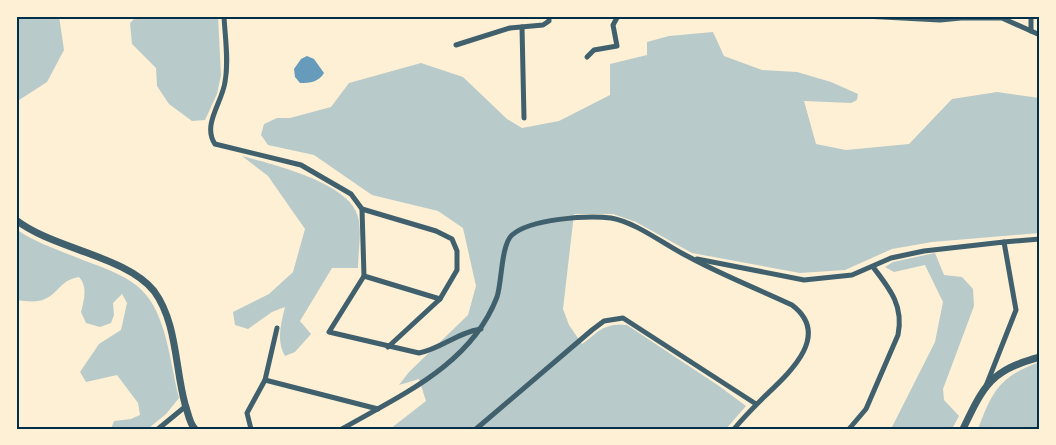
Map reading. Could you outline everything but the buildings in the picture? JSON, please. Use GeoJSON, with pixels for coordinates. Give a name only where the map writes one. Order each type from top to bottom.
{"type":"FeatureCollection","features":[{"type":"Feature","properties":{"kind":"street"},"geometry":{"type":"LineString","coordinates":[[224,16],[226,81],[220,103],[209,127],[210,136],[215,144],[301,165],[351,194],[362,209],[364,276],[329,332],[419,353],[430,351],[470,330],[481,329]]}},
{"type":"Feature","properties":{"kind":"street"},"geometry":{"type":"LineString","coordinates":[[456,45],[510,28],[543,24],[549,22],[549,16]]}},
{"type":"Feature","properties":{"kind":"street"},"geometry":{"type":"LineString","coordinates":[[587,57],[594,50],[617,46],[614,25],[618,16]]}},
{"type":"Feature","properties":{"kind":"street"},"geometry":{"type":"LineString","coordinates":[[864,16],[940,20],[1002,18],[1040,35]]}},
{"type":"Feature","properties":{"kind":"street"},"geometry":{"type":"LineString","coordinates":[[1031,16],[1031,31]]}},
{"type":"Feature","properties":{"kind":"street"},"geometry":{"type":"LineString","coordinates":[[522,27],[524,118]]}},
{"type":"Feature","properties":{"kind":"street"},"geometry":{"type":"LineString","coordinates":[[362,209],[436,231],[452,239],[457,251],[457,270],[440,299],[388,347]]}},
{"type":"Feature","properties":{"kind":"street"},"geometry":{"type":"LineString","coordinates":[[342,429],[419,385],[458,357],[481,329],[497,296],[507,244],[511,235],[534,224],[566,219],[612,218],[629,224],[690,258],[792,305],[802,313],[807,329],[806,350],[797,364],[756,404],[734,429]]}},
{"type":"Feature","properties":{"kind":"street"},"geometry":{"type":"LineString","coordinates":[[16,220],[48,238],[119,267],[136,276],[152,290],[162,303],[168,320],[186,406],[194,429]]}},
{"type":"Feature","properties":{"kind":"street"},"geometry":{"type":"LineString","coordinates":[[690,258],[804,280],[852,275],[891,258],[924,251],[1040,239]]}},
{"type":"Feature","properties":{"kind":"street"},"geometry":{"type":"LineString","coordinates":[[964,429],[986,386],[1016,310],[1004,242]]}},
{"type":"Feature","properties":{"kind":"street"},"geometry":{"type":"LineString","coordinates":[[849,429],[866,409],[898,335],[900,325],[894,294],[873,267]]}},
{"type":"Feature","properties":{"kind":"street"},"geometry":{"type":"LineString","coordinates":[[364,276],[440,299]]}},
{"type":"Feature","properties":{"kind":"street"},"geometry":{"type":"LineString","coordinates":[[476,429],[604,321],[624,318],[756,404]]}},
{"type":"Feature","properties":{"kind":"street"},"geometry":{"type":"LineString","coordinates":[[251,429],[247,413],[264,380],[277,328]]}},
{"type":"Feature","properties":{"kind":"street"},"geometry":{"type":"LineString","coordinates":[[986,386],[1007,368],[1040,357]]}},
{"type":"Feature","properties":{"kind":"street"},"geometry":{"type":"LineString","coordinates":[[264,380],[378,408]]}},
{"type":"Feature","properties":{"kind":"street"},"geometry":{"type":"LineString","coordinates":[[158,429],[186,406]]}},
{"type":"Feature","properties":{"kind":"shaded area"},"geometry":{"type":"Polygon","coordinates":[[[16,16],[59,16],[64,50],[47,82],[16,102],[16,16]]]}},
{"type":"Feature","properties":{"kind":"shaded area"},"geometry":{"type":"Polygon","coordinates":[[[137,16],[218,16],[221,75],[217,94],[205,120],[192,121],[169,104],[157,86],[156,68],[132,44],[130,23],[137,16]]]}},
{"type":"Feature","properties":{"kind":"shaded area"},"geometry":{"type":"Polygon","coordinates":[[[713,32],[724,56],[762,70],[797,72],[831,82],[858,94],[857,100],[851,103],[804,101],[816,144],[846,150],[909,144],[952,99],[997,92],[1040,98],[1040,233],[932,242],[892,249],[845,270],[800,273],[692,253],[636,222],[613,214],[574,214],[563,309],[569,325],[582,344],[602,329],[612,325],[627,325],[746,406],[726,429],[390,429],[426,401],[419,379],[399,385],[409,372],[468,315],[476,286],[463,228],[438,211],[372,195],[314,155],[268,145],[261,135],[264,124],[277,118],[290,118],[331,107],[349,83],[421,63],[463,77],[507,119],[522,128],[559,121],[610,95],[610,64],[647,55],[647,42],[669,36],[713,32]]]}},
{"type":"Feature","properties":{"kind":"shaded area"},"geometry":{"type":"Polygon","coordinates":[[[242,156],[290,170],[326,185],[341,194],[352,205],[358,217],[360,236],[358,268],[332,268],[300,321],[311,334],[295,352],[285,356],[280,338],[285,307],[272,312],[248,329],[235,325],[233,312],[269,294],[293,272],[305,229],[268,176],[242,156]]]}},
{"type":"Feature","properties":{"kind":"shaded area"},"geometry":{"type":"Polygon","coordinates":[[[16,229],[30,238],[125,278],[141,289],[154,306],[168,345],[179,398],[166,414],[149,428],[111,429],[114,421],[131,419],[140,415],[138,403],[117,375],[86,382],[80,372],[99,344],[121,330],[127,303],[122,294],[113,303],[114,315],[111,323],[100,327],[86,323],[81,312],[84,285],[79,277],[68,281],[42,300],[16,300],[16,229]]]}},
{"type":"Feature","properties":{"kind":"shaded area"},"geometry":{"type":"Polygon","coordinates":[[[935,253],[944,275],[962,277],[973,289],[974,306],[943,389],[944,400],[959,416],[952,429],[891,429],[935,342],[943,302],[925,265],[894,272],[885,267],[893,262],[935,253]]]}},
{"type":"Feature","properties":{"kind":"shaded area"},"geometry":{"type":"Polygon","coordinates":[[[1040,362],[1040,429],[978,429],[988,404],[999,386],[1015,373],[1040,362]]]}},
{"type":"Feature","properties":{"kind":"water"},"geometry":{"type":"Polygon","coordinates":[[[307,56],[314,59],[324,73],[314,81],[300,83],[295,77],[294,69],[301,59],[307,56]]]}}]}
